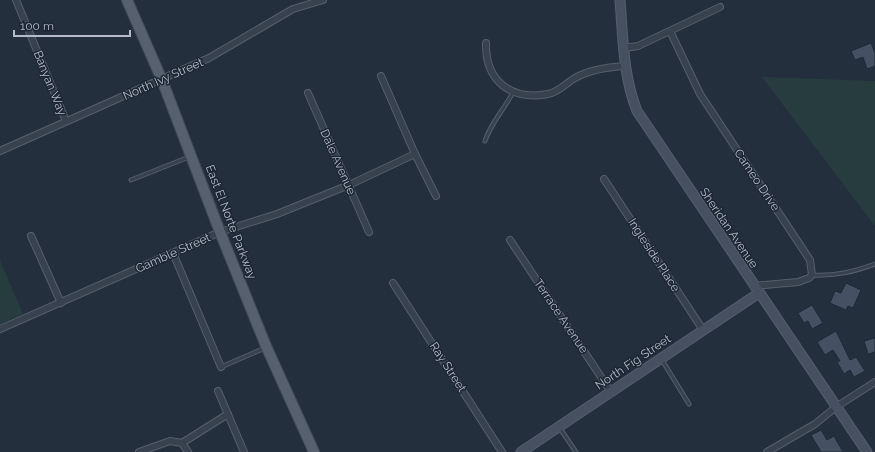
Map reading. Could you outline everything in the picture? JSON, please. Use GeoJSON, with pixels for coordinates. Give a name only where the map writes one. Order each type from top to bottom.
{"type":"FeatureCollection","features":[{"type":"Feature","properties":{"kind":"main road","name":"East El Norte Parkway"},"geometry":{"type":"LineString","coordinates":[[127,0],[162,80],[220,232],[267,347],[314,452]]}},
{"type":"Feature","properties":{"kind":"street","name":"Banyan Way"},"geometry":{"type":"LineString","coordinates":[[16,0],[66,121]]}},
{"type":"Feature","properties":{"kind":"street","name":"North Ivy Street"},"geometry":{"type":"LineString","coordinates":[[0,151],[209,58],[293,9],[323,0]]}},
{"type":"Feature","properties":{"kind":"street","name":"Sheridan Avenue"},"geometry":{"type":"LineString","coordinates":[[620,0],[625,66],[630,94],[642,120],[866,452]]}},
{"type":"Feature","properties":{"kind":"street"},"geometry":{"type":"LineString","coordinates":[[624,48],[638,46],[720,7]]}},
{"type":"Feature","properties":{"kind":"street","name":"Cameo Drive"},"geometry":{"type":"LineString","coordinates":[[670,31],[700,94],[810,260],[812,275]]}},
{"type":"Feature","properties":{"kind":"street"},"geometry":{"type":"LineString","coordinates":[[486,43],[486,56],[492,74],[500,84],[513,92],[530,96],[550,94],[575,78],[591,72],[625,66]]}},
{"type":"Feature","properties":{"kind":"street"},"geometry":{"type":"LineString","coordinates":[[381,76],[415,154],[436,196]]}},
{"type":"Feature","properties":{"kind":"street","name":"Dale Avenue"},"geometry":{"type":"LineString","coordinates":[[308,93],[369,232]]}},
{"type":"Feature","properties":{"kind":"street","name":"Gamble Street"},"geometry":{"type":"LineString","coordinates":[[0,329],[220,232],[277,214],[349,185],[415,154]]}},
{"type":"Feature","properties":{"kind":"street","name":"Ingleside Place"},"geometry":{"type":"LineString","coordinates":[[604,179],[703,330]]}},
{"type":"Feature","properties":{"kind":"street"},"geometry":{"type":"LineString","coordinates":[[31,236],[61,303]]}},
{"type":"Feature","properties":{"kind":"street","name":"Terrace Avenue"},"geometry":{"type":"LineString","coordinates":[[510,240],[611,392]]}},
{"type":"Feature","properties":{"kind":"street"},"geometry":{"type":"LineString","coordinates":[[174,253],[221,367]]}},
{"type":"Feature","properties":{"kind":"street"},"geometry":{"type":"LineString","coordinates":[[756,289],[798,282],[809,278],[812,275]]}},
{"type":"Feature","properties":{"kind":"street","name":"Ray Street"},"geometry":{"type":"LineString","coordinates":[[394,283],[502,452]]}},
{"type":"Feature","properties":{"kind":"street","name":"North Fig Street"},"geometry":{"type":"LineString","coordinates":[[521,452],[703,330],[756,289]]}},
{"type":"Feature","properties":{"kind":"street"},"geometry":{"type":"LineString","coordinates":[[767,452],[815,424],[836,407],[875,382]]}},
{"type":"Feature","properties":{"kind":"street"},"geometry":{"type":"LineString","coordinates":[[218,391],[244,452]]}},
{"type":"Feature","properties":{"kind":"street"},"geometry":{"type":"LineString","coordinates":[[139,452],[170,441],[182,443],[228,414]]}},
{"type":"Feature","properties":{"kind":"street"},"geometry":{"type":"LineString","coordinates":[[182,443],[188,452]]}},
{"type":"Feature","properties":{"kind":"lane"},"geometry":{"type":"LineString","coordinates":[[485,141],[490,127],[506,106],[513,92]]}},
{"type":"Feature","properties":{"kind":"lane"},"geometry":{"type":"LineString","coordinates":[[131,180],[191,156]]}},
{"type":"Feature","properties":{"kind":"lane"},"geometry":{"type":"LineString","coordinates":[[812,275],[829,275],[852,272],[875,264]]}},
{"type":"Feature","properties":{"kind":"lane"},"geometry":{"type":"LineString","coordinates":[[221,367],[267,347]]}},
{"type":"Feature","properties":{"kind":"lane"},"geometry":{"type":"LineString","coordinates":[[661,358],[689,404]]}},
{"type":"Feature","properties":{"kind":"lane"},"geometry":{"type":"LineString","coordinates":[[559,426],[576,452]]}},
{"type":"Feature","properties":{"kind":"green space"},"geometry":{"type":"Polygon","coordinates":[[[762,77],[875,81],[875,226],[762,77]]]}},
{"type":"Feature","properties":{"kind":"green space"},"geometry":{"type":"Polygon","coordinates":[[[0,260],[23,314],[0,324],[0,260]]]}},
{"type":"Feature","properties":{"kind":"building"},"geometry":{"type":"Polygon","coordinates":[[[871,43],[875,53],[875,66],[867,69],[863,57],[855,60],[851,51],[871,43]]]}},
{"type":"Feature","properties":{"kind":"building"},"geometry":{"type":"Polygon","coordinates":[[[846,283],[861,290],[853,308],[848,306],[846,310],[830,303],[835,291],[841,293],[846,283]]]}},
{"type":"Feature","properties":{"kind":"building"},"geometry":{"type":"Polygon","coordinates":[[[812,305],[823,323],[812,329],[808,321],[804,323],[798,313],[812,305]]]}},
{"type":"Feature","properties":{"kind":"building"},"geometry":{"type":"Polygon","coordinates":[[[836,331],[850,360],[856,357],[865,371],[854,377],[850,370],[844,374],[837,362],[840,361],[833,350],[825,355],[817,342],[836,331]]]}},
{"type":"Feature","properties":{"kind":"building"},"geometry":{"type":"Polygon","coordinates":[[[875,338],[875,352],[868,354],[864,341],[875,338]]]}},
{"type":"Feature","properties":{"kind":"building"},"geometry":{"type":"Polygon","coordinates":[[[821,430],[827,440],[834,436],[843,452],[821,452],[811,435],[821,430]]]}}]}
